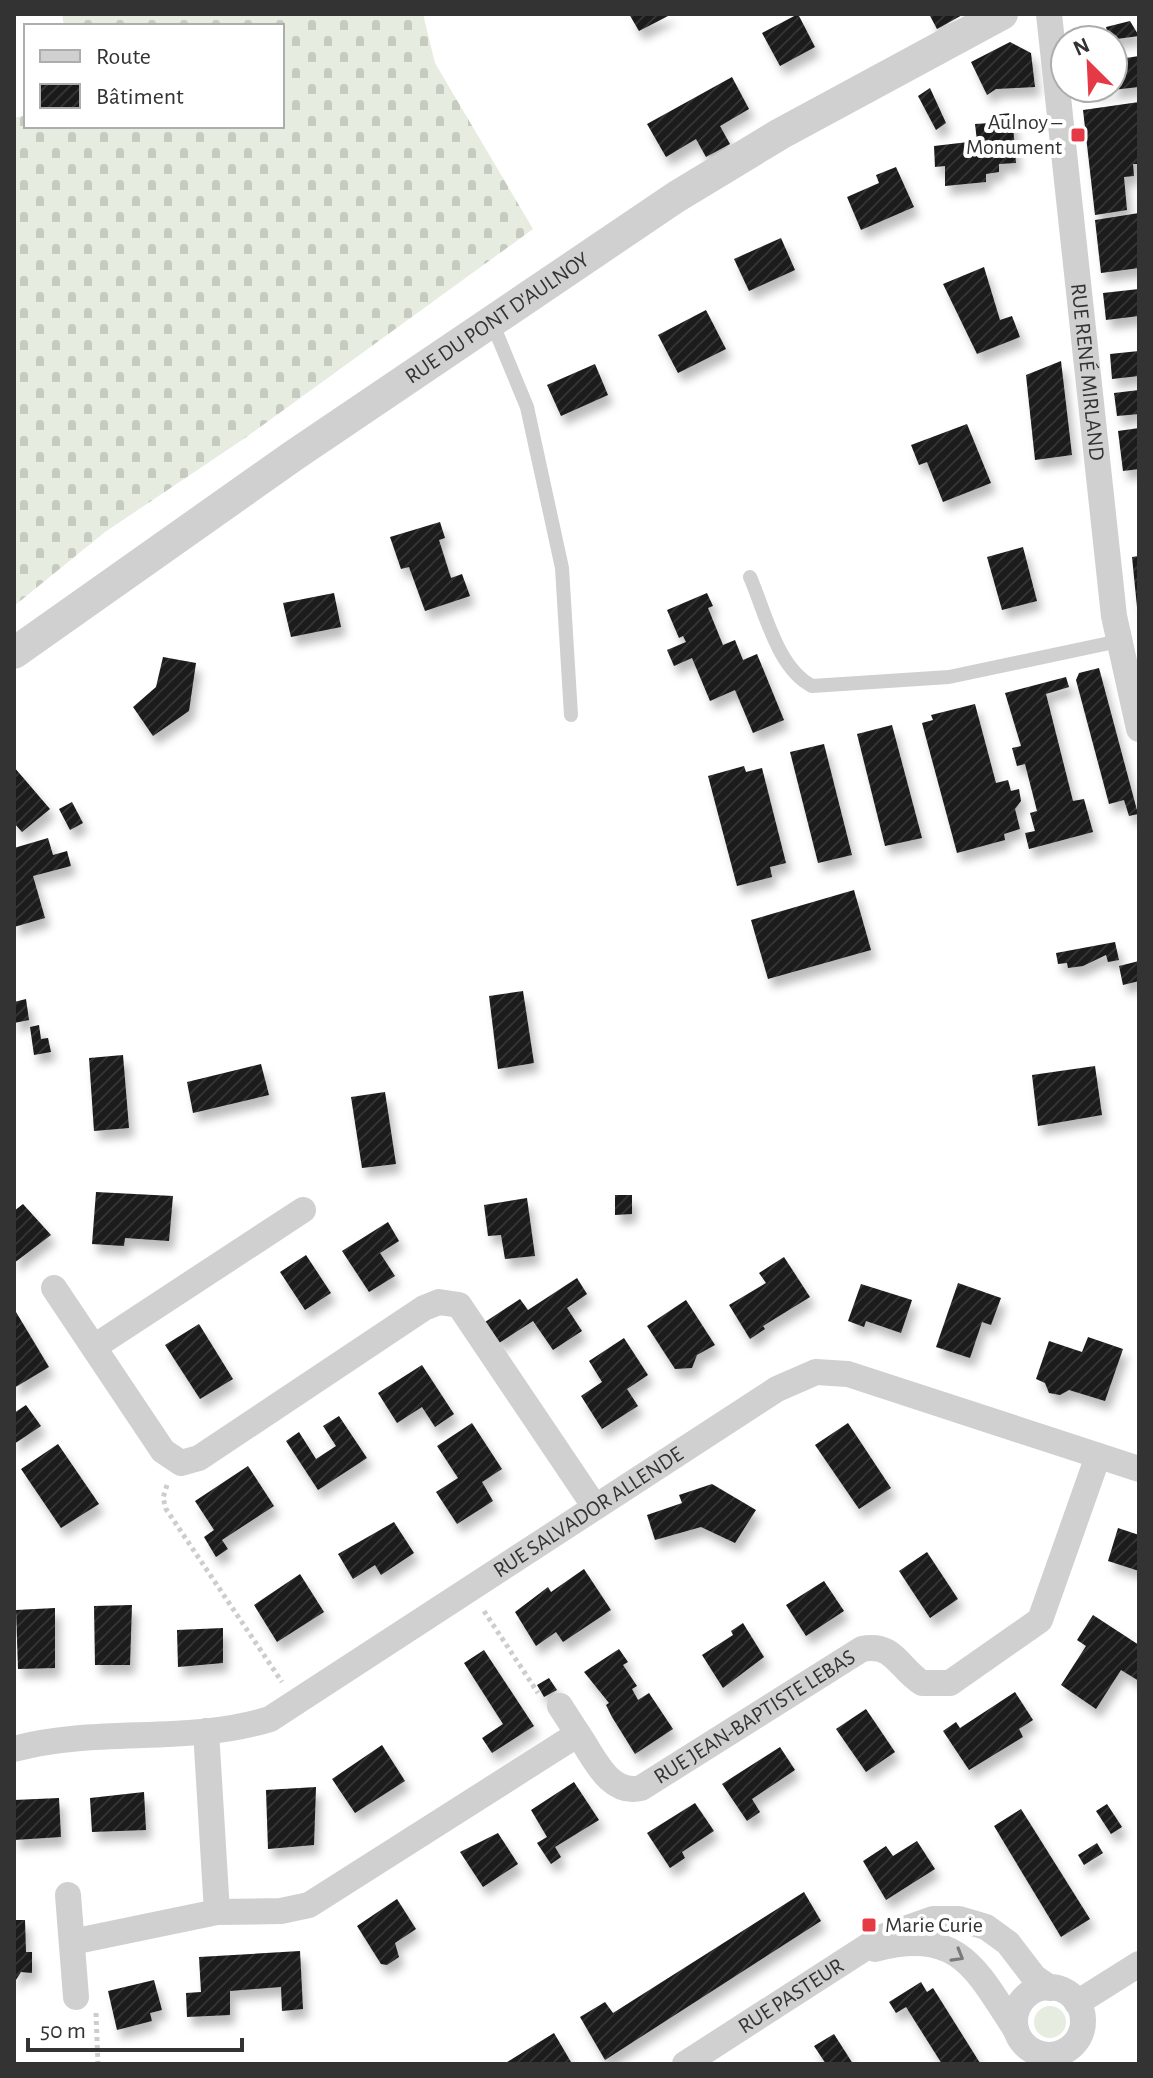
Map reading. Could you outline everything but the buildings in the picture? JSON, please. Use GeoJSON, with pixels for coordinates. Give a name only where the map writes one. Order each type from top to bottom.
{"type":"FeatureCollection","features":[{"type":"Feature","properties":{"kind":"street","name":"RUE DU PONT D'AULNOY"},"geometry":{"type":"LineString","coordinates":[[14,653],[491,320],[755,148],[1002,14]]}},
{"type":"Feature","properties":{"kind":"street","name":"RUE RENÉ MIRLAND"},"geometry":{"type":"LineString","coordinates":[[1049,14],[1119,641],[1139,729]]}},
{"type":"Feature","properties":{"kind":"street"},"geometry":{"type":"LineString","coordinates":[[94,1347],[303,1210]]}},
{"type":"Feature","properties":{"kind":"street"},"geometry":{"type":"LineString","coordinates":[[54,1288],[163,1451],[175,1461],[186,1463],[199,1458],[424,1308],[447,1302],[459,1305],[468,1314],[595,1507]]}},
{"type":"Feature","properties":{"kind":"street","name":"RUE SALVADOR ALLENDE"},"geometry":{"type":"LineString","coordinates":[[43,1741],[206,1731],[253,1724],[296,1704],[785,1383],[816,1372],[848,1374],[1139,1469]]}},
{"type":"Feature","properties":{"kind":"street","name":"RUE JEAN-BAPTISTE LEBAS"},"geometry":{"type":"LineString","coordinates":[[560,1706],[614,1785],[631,1791],[641,1788],[862,1649],[872,1647],[890,1651],[922,1683],[936,1686],[950,1683],[1029,1630],[1044,1614],[1098,1456]]}},
{"type":"Feature","properties":{"kind":"street"},"geometry":{"type":"LineString","coordinates":[[206,1731],[217,1912]]}},
{"type":"Feature","properties":{"kind":"street"},"geometry":{"type":"LineString","coordinates":[[72,1942],[217,1912],[281,1911],[323,1898],[578,1734]]}},
{"type":"Feature","properties":{"kind":"street"},"geometry":{"type":"LineString","coordinates":[[14,1740],[43,1741]]}},
{"type":"Feature","properties":{"kind":"street"},"geometry":{"type":"LineString","coordinates":[[14,1749],[43,1741]]}},
{"type":"Feature","properties":{"kind":"street"},"geometry":{"type":"LineString","coordinates":[[68,1895],[76,1997]]}},
{"type":"Feature","properties":{"kind":"street","name":"RUE PASTEUR"},"geometry":{"type":"LineString","coordinates":[[685,2064],[856,1954],[912,1924],[942,1919],[968,1920],[1002,1938],[1034,1977],[1050,1988],[1064,1991],[1077,2003]]}},
{"type":"Feature","properties":{"kind":"street","name":"RUE PASTEUR"},"geometry":{"type":"LineString","coordinates":[[856,1954],[914,1944],[956,1952],[976,1969],[1026,2047]]}},
{"type":"Feature","properties":{"kind":"street"},"geometry":{"type":"LineString","coordinates":[[1050,1988],[1034,1991],[1022,2000],[1016,2014],[1026,2047],[1050,2055],[1064,2051],[1077,2053],[1082,2018],[1077,2003],[1139,1964]]}},
{"type":"Feature","properties":{"kind":"lane"},"geometry":{"type":"LineString","coordinates":[[491,320],[527,407],[562,568],[571,715]]}},
{"type":"Feature","properties":{"kind":"lane"},"geometry":{"type":"LineString","coordinates":[[750,577],[782,654],[800,681],[812,686],[935,679],[1119,641]]}},
{"type":"Feature","properties":{"kind":"path"},"geometry":{"type":"LineString","coordinates":[[175,1461],[164,1493],[166,1509],[296,1704]]}},
{"type":"Feature","properties":{"kind":"path"},"geometry":{"type":"LineString","coordinates":[[470,1590],[547,1707],[560,1706]]}},
{"type":"Feature","properties":{"kind":"path"},"geometry":{"type":"LineString","coordinates":[[76,1997],[96,2008],[98,2064]]}},
{"type":"Feature","properties":{"kind":"green space"},"geometry":{"type":"Polygon","coordinates":[[[62,14],[423,14],[435,63],[533,229],[245,438],[105,532],[14,606],[14,118],[24,116],[24,128],[284,128],[284,24],[64,24],[62,14]]]}},
{"type":"Feature","properties":{"kind":"green space"},"geometry":{"type":"Polygon","coordinates":[[[1050,2006],[1061,2011],[1066,2022],[1061,2033],[1050,2038],[1039,2033],[1034,2022],[1039,2011],[1050,2006]]]}},
{"type":"Feature","properties":{"kind":"place","name":"Aulnoy – Monument"},"geometry":{"type":"Point","coordinates":[1078,135]}},
{"type":"Feature","properties":{"kind":"place","name":"Marie Curie"},"geometry":{"type":"Point","coordinates":[869,1925]}}]}
